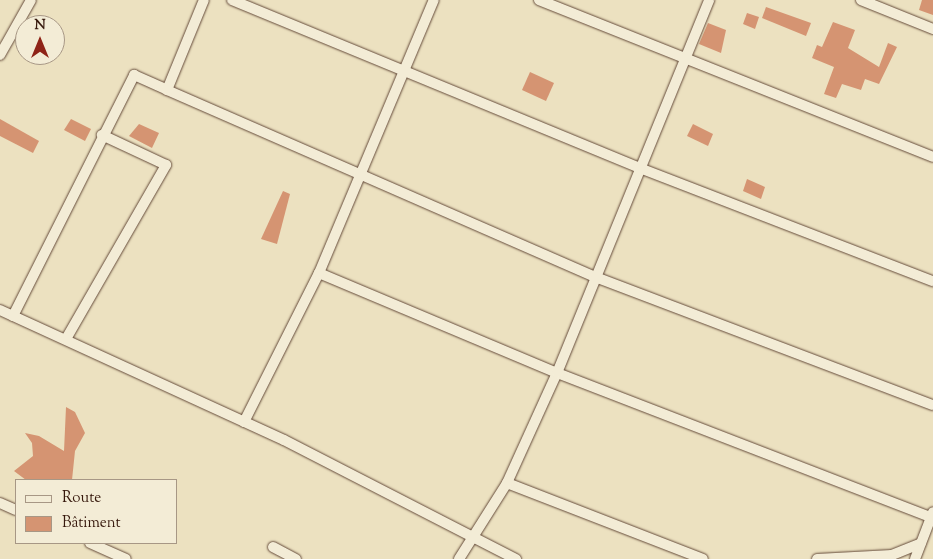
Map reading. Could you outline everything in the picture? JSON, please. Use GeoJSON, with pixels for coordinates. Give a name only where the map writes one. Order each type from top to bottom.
{"type":"FeatureCollection","features":[{"type":"Feature","properties":{"kind":"street"},"geometry":{"type":"LineString","coordinates":[[0,55],[31,0]]}},
{"type":"Feature","properties":{"kind":"street"},"geometry":{"type":"LineString","coordinates":[[167,90],[204,0]]}},
{"type":"Feature","properties":{"kind":"street"},"geometry":{"type":"LineString","coordinates":[[232,0],[642,169],[933,281]]}},
{"type":"Feature","properties":{"kind":"street"},"geometry":{"type":"LineString","coordinates":[[244,422],[319,273],[360,170],[407,72],[434,0]]}},
{"type":"Feature","properties":{"kind":"street"},"geometry":{"type":"LineString","coordinates":[[539,0],[933,156]]}},
{"type":"Feature","properties":{"kind":"street"},"geometry":{"type":"LineString","coordinates":[[459,559],[474,539],[507,483],[557,373],[598,278],[709,0]]}},
{"type":"Feature","properties":{"kind":"street"},"geometry":{"type":"LineString","coordinates":[[861,0],[933,29]]}},
{"type":"Feature","properties":{"kind":"street"},"geometry":{"type":"LineString","coordinates":[[13,316],[102,135],[134,75],[360,170],[598,278],[933,405]]}},
{"type":"Feature","properties":{"kind":"street"},"geometry":{"type":"LineString","coordinates":[[66,339],[166,165],[102,135]]}},
{"type":"Feature","properties":{"kind":"street"},"geometry":{"type":"LineString","coordinates":[[319,273],[557,373],[932,515],[915,559]]}},
{"type":"Feature","properties":{"kind":"street"},"geometry":{"type":"LineString","coordinates":[[0,310],[244,422],[516,559]]}},
{"type":"Feature","properties":{"kind":"street"},"geometry":{"type":"LineString","coordinates":[[507,483],[702,559]]}},
{"type":"Feature","properties":{"kind":"street"},"geometry":{"type":"LineString","coordinates":[[0,503],[15,510]]}},
{"type":"Feature","properties":{"kind":"street"},"geometry":{"type":"LineString","coordinates":[[817,559],[892,554],[921,543]]}},
{"type":"Feature","properties":{"kind":"street"},"geometry":{"type":"LineString","coordinates":[[92,544],[126,559]]}},
{"type":"Feature","properties":{"kind":"street"},"geometry":{"type":"LineString","coordinates":[[273,547],[296,559]]}},
{"type":"Feature","properties":{"kind":"building"},"geometry":{"type":"Polygon","coordinates":[[[922,0],[933,0],[933,15],[919,10],[922,0]]]}},
{"type":"Feature","properties":{"kind":"building"},"geometry":{"type":"Polygon","coordinates":[[[766,7],[811,23],[806,36],[762,18],[766,7]]]}},
{"type":"Feature","properties":{"kind":"building"},"geometry":{"type":"Polygon","coordinates":[[[747,13],[759,17],[755,29],[743,24],[747,13]]]}},
{"type":"Feature","properties":{"kind":"building"},"geometry":{"type":"Polygon","coordinates":[[[833,22],[855,30],[848,48],[879,67],[888,43],[897,47],[879,84],[865,79],[861,90],[842,84],[836,98],[824,94],[834,67],[812,58],[817,45],[822,47],[833,22]]]}},
{"type":"Feature","properties":{"kind":"building"},"geometry":{"type":"Polygon","coordinates":[[[708,23],[726,30],[721,53],[699,44],[708,23]]]}},
{"type":"Feature","properties":{"kind":"building"},"geometry":{"type":"Polygon","coordinates":[[[530,72],[554,83],[546,101],[522,90],[530,72]]]}},
{"type":"Feature","properties":{"kind":"building"},"geometry":{"type":"Polygon","coordinates":[[[0,119],[39,141],[33,153],[0,136],[0,119]]]}},
{"type":"Feature","properties":{"kind":"building"},"geometry":{"type":"Polygon","coordinates":[[[71,119],[91,129],[85,141],[64,130],[71,119]]]}},
{"type":"Feature","properties":{"kind":"building"},"geometry":{"type":"Polygon","coordinates":[[[139,124],[159,133],[152,148],[129,136],[139,124]]]}},
{"type":"Feature","properties":{"kind":"building"},"geometry":{"type":"Polygon","coordinates":[[[693,124],[713,134],[708,146],[687,136],[693,124]]]}},
{"type":"Feature","properties":{"kind":"building"},"geometry":{"type":"Polygon","coordinates":[[[747,179],[765,187],[761,199],[743,191],[747,179]]]}},
{"type":"Feature","properties":{"kind":"building"},"geometry":{"type":"Polygon","coordinates":[[[283,191],[290,194],[277,244],[261,239],[283,191]]]}},
{"type":"Feature","properties":{"kind":"building"},"geometry":{"type":"Polygon","coordinates":[[[66,407],[75,412],[85,433],[75,451],[72,479],[25,479],[14,471],[33,456],[32,443],[25,433],[39,436],[64,451],[66,407]]]}}]}
